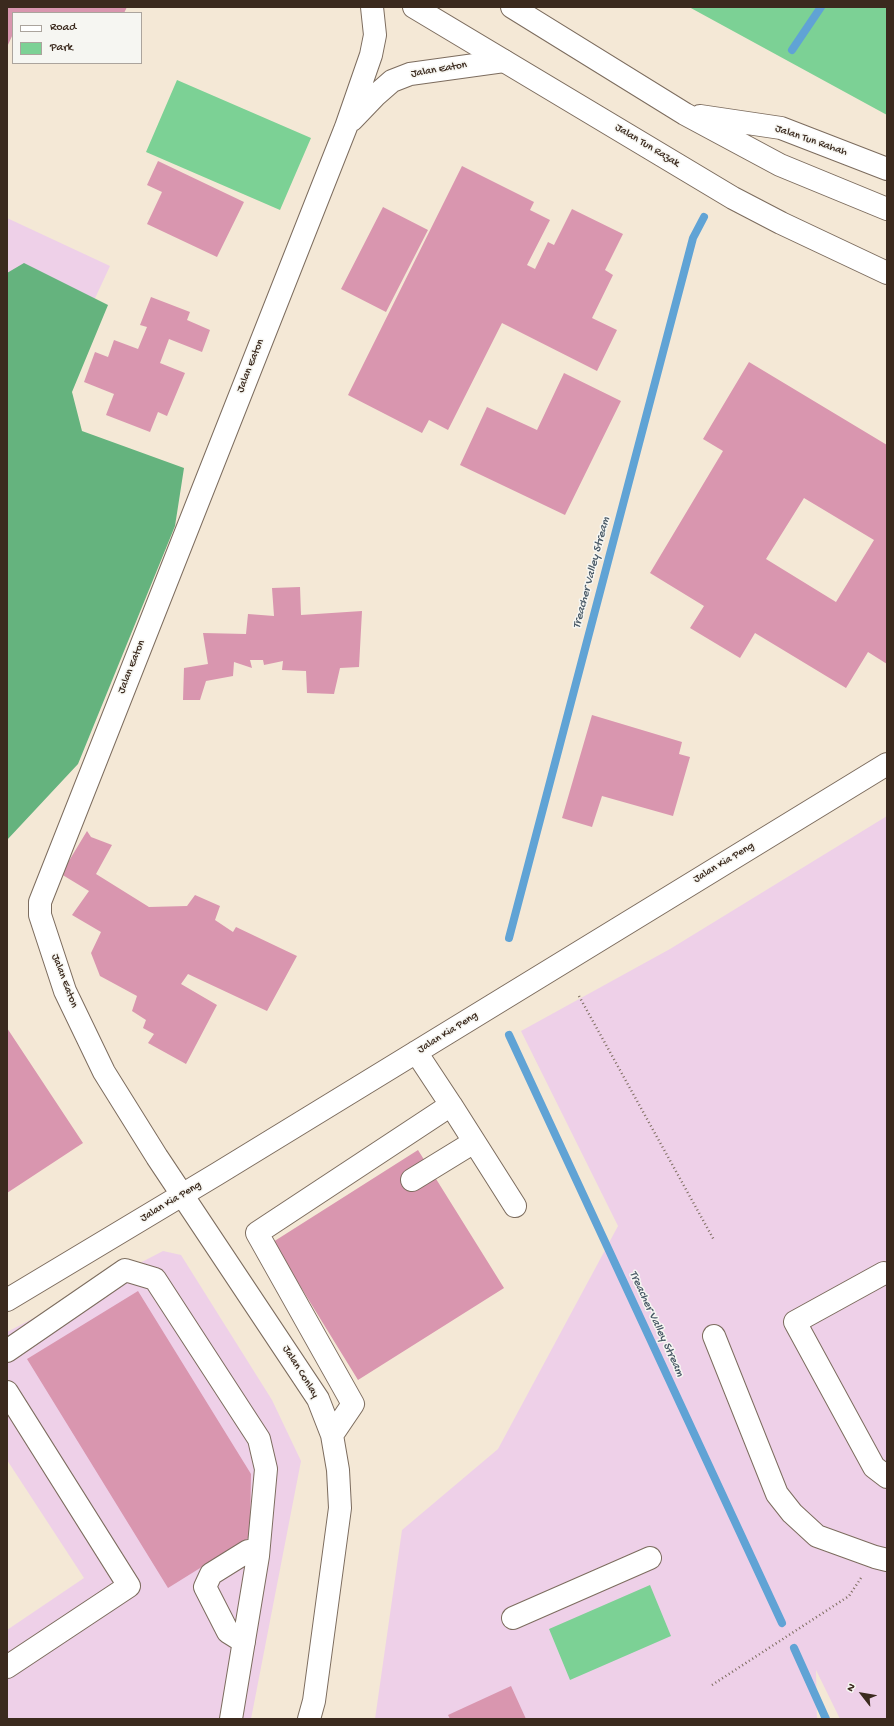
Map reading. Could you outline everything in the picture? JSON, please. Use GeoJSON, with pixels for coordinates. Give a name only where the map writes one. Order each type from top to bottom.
{"type":"FeatureCollection","features":[{"type":"Feature","properties":{"kind":"street","name":"Jalan Eaton"},"geometry":{"type":"LineString","coordinates":[[183,1194],[104,1072],[65,991],[40,915],[40,902],[346,127],[371,55],[376,34],[372,7]]}},
{"type":"Feature","properties":{"kind":"street","name":"Jalan Tun Razak"},"geometry":{"type":"LineString","coordinates":[[414,7],[733,198],[781,223],[887,272]]}},
{"type":"Feature","properties":{"kind":"street"},"geometry":{"type":"LineString","coordinates":[[512,7],[684,114],[780,165],[887,209]]}},
{"type":"Feature","properties":{"kind":"street","name":"Jalan Eaton"},"geometry":{"type":"LineString","coordinates":[[346,127],[376,95],[392,81],[410,74],[428,70],[504,61]]}},
{"type":"Feature","properties":{"kind":"street","name":"Jalan Tun Rahah"},"geometry":{"type":"LineString","coordinates":[[684,114],[781,128],[887,169]]}},
{"type":"Feature","properties":{"kind":"street"},"geometry":{"type":"LineString","coordinates":[[781,223],[887,288]]}},
{"type":"Feature","properties":{"kind":"street","name":"Jalan Kia Peng"},"geometry":{"type":"LineString","coordinates":[[7,1300],[887,764]]}},
{"type":"Feature","properties":{"kind":"street"},"geometry":{"type":"LineString","coordinates":[[416,1052],[515,1206]]}},
{"type":"Feature","properties":{"kind":"street"},"geometry":{"type":"LineString","coordinates":[[332,1435],[353,1404],[257,1233],[450,1105]]}},
{"type":"Feature","properties":{"kind":"street"},"geometry":{"type":"LineString","coordinates":[[412,1180],[474,1142]]}},
{"type":"Feature","properties":{"kind":"street","name":"Jalan Conlay"},"geometry":{"type":"LineString","coordinates":[[183,1194],[318,1399],[332,1435],[338,1470],[340,1508],[314,1701],[309,1719]]}},
{"type":"Feature","properties":{"kind":"street"},"geometry":{"type":"LineString","coordinates":[[7,1351],[125,1270],[155,1279],[259,1439],[266,1469],[258,1556],[231,1719]]}},
{"type":"Feature","properties":{"kind":"street"},"geometry":{"type":"LineString","coordinates":[[884,1273],[795,1322],[828,1378],[874,1467],[887,1477]]}},
{"type":"Feature","properties":{"kind":"street"},"geometry":{"type":"LineString","coordinates":[[714,1336],[777,1494],[792,1513],[816,1536],[881,1559]]}},
{"type":"Feature","properties":{"kind":"street"},"geometry":{"type":"LineString","coordinates":[[7,1392],[134,1592],[7,1667]]}},
{"type":"Feature","properties":{"kind":"street"},"geometry":{"type":"LineString","coordinates":[[244,1642],[228,1632],[205,1587],[211,1574],[248,1551],[258,1556]]}},
{"type":"Feature","properties":{"kind":"street"},"geometry":{"type":"LineString","coordinates":[[513,1618],[650,1558]]}},
{"type":"Feature","properties":{"kind":"path"},"geometry":{"type":"LineString","coordinates":[[579,996],[714,1240]]}},
{"type":"Feature","properties":{"kind":"path"},"geometry":{"type":"LineString","coordinates":[[712,1685],[849,1596],[881,1559]]}},
{"type":"Feature","properties":{"kind":"shaded area"},"geometry":{"type":"Polygon","coordinates":[[[7,218],[110,266],[7,488],[7,218]]]}},
{"type":"Feature","properties":{"kind":"shaded area"},"geometry":{"type":"Polygon","coordinates":[[[887,816],[887,1719],[840,1719],[816,1670],[817,1719],[375,1719],[402,1530],[498,1449],[618,1226],[521,1031],[670,949],[887,816]]]}},
{"type":"Feature","properties":{"kind":"shaded area"},"geometry":{"type":"Polygon","coordinates":[[[163,1251],[181,1255],[272,1400],[301,1461],[251,1719],[7,1719],[7,1630],[84,1578],[7,1460],[7,1332],[163,1251]]]}},
{"type":"Feature","properties":{"kind":"green space"},"geometry":{"type":"Polygon","coordinates":[[[689,7],[887,7],[887,115],[689,7]]]}},
{"type":"Feature","properties":{"kind":"green space"},"geometry":{"type":"Polygon","coordinates":[[[177,80],[311,138],[280,210],[146,152],[177,80]]]}},
{"type":"Feature","properties":{"kind":"green space"},"geometry":{"type":"Polygon","coordinates":[[[24,263],[108,305],[72,392],[82,431],[184,468],[175,526],[78,764],[7,840],[7,273],[24,263]]]}},
{"type":"Feature","properties":{"kind":"green space"},"geometry":{"type":"Polygon","coordinates":[[[650,1585],[671,1636],[570,1680],[549,1629],[650,1585]]]}},
{"type":"Feature","properties":{"kind":"building"},"geometry":{"type":"Polygon","coordinates":[[[7,7],[127,7],[124,12],[12,12],[12,36],[7,47],[7,7]]]}},
{"type":"Feature","properties":{"kind":"building"},"geometry":{"type":"Polygon","coordinates":[[[158,161],[244,202],[217,257],[147,224],[162,192],[147,185],[158,161]]]}},
{"type":"Feature","properties":{"kind":"building"},"geometry":{"type":"Polygon","coordinates":[[[462,166],[534,202],[530,210],[550,220],[527,265],[535,269],[548,242],[554,245],[572,209],[623,234],[605,270],[613,275],[592,318],[617,330],[597,371],[502,323],[448,430],[429,420],[422,433],[348,395],[462,166]]]}},
{"type":"Feature","properties":{"kind":"building"},"geometry":{"type":"Polygon","coordinates":[[[383,207],[428,230],[386,312],[341,289],[383,207]]]}},
{"type":"Feature","properties":{"kind":"building"},"geometry":{"type":"Polygon","coordinates":[[[151,297],[190,312],[187,320],[210,330],[202,352],[169,339],[160,363],[185,373],[167,416],[158,412],[150,432],[106,415],[114,394],[84,382],[95,352],[108,357],[114,340],[138,349],[147,327],[140,325],[151,297]]]}},
{"type":"Feature","properties":{"kind":"building"},"geometry":{"type":"Polygon","coordinates":[[[749,362],[887,445],[887,664],[868,652],[846,688],[755,633],[740,658],[690,628],[704,606],[650,573],[723,451],[703,439],[749,362]],[[804,498],[766,559],[836,602],[874,540],[804,498]]]}},
{"type":"Feature","properties":{"kind":"building"},"geometry":{"type":"Polygon","coordinates":[[[564,373],[621,401],[565,515],[460,465],[487,407],[537,430],[564,373]]]}},
{"type":"Feature","properties":{"kind":"building"},"geometry":{"type":"Polygon","coordinates":[[[300,587],[301,615],[362,611],[359,667],[340,668],[334,694],[307,693],[306,671],[282,670],[283,661],[264,665],[263,660],[250,660],[252,668],[234,662],[233,676],[206,681],[200,700],[183,700],[184,668],[208,664],[203,633],[246,634],[248,614],[274,616],[272,588],[300,587]]]}},
{"type":"Feature","properties":{"kind":"building"},"geometry":{"type":"Polygon","coordinates":[[[592,715],[682,742],[679,754],[690,757],[673,816],[602,796],[592,827],[562,818],[592,715]]]}},
{"type":"Feature","properties":{"kind":"building"},"geometry":{"type":"Polygon","coordinates":[[[87,831],[91,837],[112,845],[96,874],[149,907],[187,906],[195,895],[220,906],[215,920],[233,932],[236,927],[297,956],[267,1011],[188,974],[181,984],[217,1005],[186,1064],[148,1043],[154,1034],[143,1028],[146,1020],[132,1011],[137,996],[100,976],[91,953],[101,932],[72,915],[89,891],[61,874],[87,831]]]}},
{"type":"Feature","properties":{"kind":"building"},"geometry":{"type":"Polygon","coordinates":[[[7,1028],[83,1143],[7,1193],[7,1028]]]}},
{"type":"Feature","properties":{"kind":"building"},"geometry":{"type":"Polygon","coordinates":[[[418,1150],[504,1288],[358,1380],[273,1242],[418,1150]]]}},
{"type":"Feature","properties":{"kind":"building"},"geometry":{"type":"Polygon","coordinates":[[[138,1291],[251,1474],[250,1537],[168,1588],[27,1359],[138,1291]]]}},
{"type":"Feature","properties":{"kind":"building"},"geometry":{"type":"Polygon","coordinates":[[[511,1686],[526,1719],[450,1719],[448,1715],[511,1686]]]}},
{"type":"Feature","properties":{"kind":"waterway","name":"Treacher Valley Stream"},"geometry":{"type":"LineString","coordinates":[[792,50],[821,7]]}},
{"type":"Feature","properties":{"kind":"waterway","name":"Treacher Valley Stream"},"geometry":{"type":"LineString","coordinates":[[509,938],[693,238],[704,217]]}},
{"type":"Feature","properties":{"kind":"waterway","name":"Treacher Valley Stream"},"geometry":{"type":"LineString","coordinates":[[509,1035],[782,1623]]}},
{"type":"Feature","properties":{"kind":"waterway","name":"Treacher Valley Stream"},"geometry":{"type":"LineString","coordinates":[[794,1648],[826,1719]]}}]}
